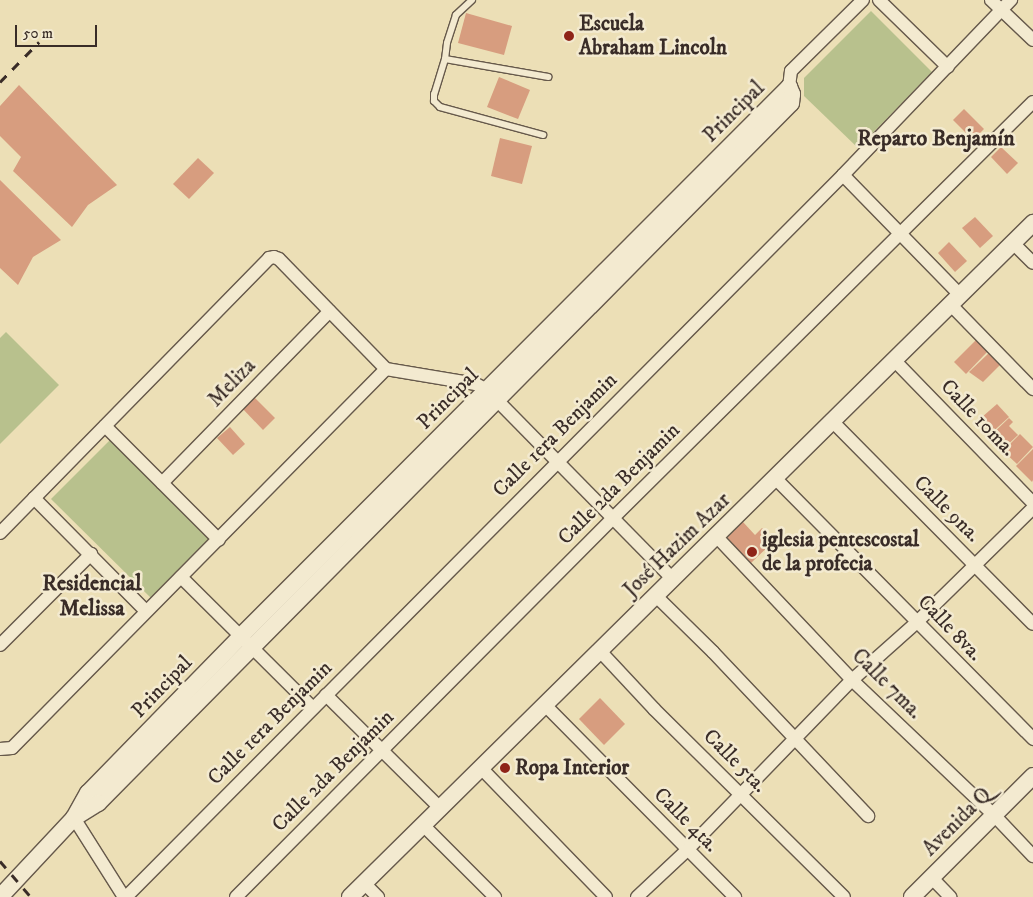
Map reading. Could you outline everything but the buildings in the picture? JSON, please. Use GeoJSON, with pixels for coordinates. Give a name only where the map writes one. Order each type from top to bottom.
{"type":"FeatureCollection","features":[{"type":"Feature","properties":{"kind":"street"},"geometry":{"type":"LineString","coordinates":[[789,87],[790,70],[863,0]]}},
{"type":"Feature","properties":{"kind":"street"},"geometry":{"type":"LineString","coordinates":[[879,0],[948,67]]}},
{"type":"Feature","properties":{"kind":"street"},"geometry":{"type":"LineString","coordinates":[[991,0],[1033,40]]}},
{"type":"Feature","properties":{"kind":"street","name":"Calle 1era Benjamin"},"geometry":{"type":"LineString","coordinates":[[125,897],[556,461],[843,175],[1011,0]]}},
{"type":"Feature","properties":{"kind":"street","name":"Principal"},"geometry":{"type":"LineString","coordinates":[[74,818],[98,803],[253,648],[492,395],[789,87]]}},
{"type":"Feature","properties":{"kind":"street","name":"Calle 2da Benjamin"},"geometry":{"type":"LineString","coordinates":[[236,897],[613,518],[1033,102]]}},
{"type":"Feature","properties":{"kind":"street"},"geometry":{"type":"LineString","coordinates":[[843,175],[901,234],[1033,389]]}},
{"type":"Feature","properties":{"kind":"street","name":"José Hazim Azar"},"geometry":{"type":"LineString","coordinates":[[350,897],[546,706],[1033,223]]}},
{"type":"Feature","properties":{"kind":"street"},"geometry":{"type":"LineString","coordinates":[[1013,243],[1033,263]]}},
{"type":"Feature","properties":{"kind":"street"},"geometry":{"type":"LineString","coordinates":[[0,533],[269,258],[279,258],[386,369],[476,384],[492,395],[673,579]]}},
{"type":"Feature","properties":{"kind":"street","name":"Meliza"},"geometry":{"type":"LineString","coordinates":[[162,483],[330,311]]}},
{"type":"Feature","properties":{"kind":"street","name":"Calle 10ma."},"geometry":{"type":"LineString","coordinates":[[894,360],[1033,503]]}},
{"type":"Feature","properties":{"kind":"street"},"geometry":{"type":"LineString","coordinates":[[0,749],[12,748],[386,369]]}},
{"type":"Feature","properties":{"kind":"street","name":"Principal"},"geometry":{"type":"LineString","coordinates":[[74,818],[88,793],[241,636],[492,395]]}},
{"type":"Feature","properties":{"kind":"street","name":"Calle 9na."},"geometry":{"type":"LineString","coordinates":[[832,422],[1033,624]]}},
{"type":"Feature","properties":{"kind":"street"},"geometry":{"type":"LineString","coordinates":[[105,426],[219,540]]}},
{"type":"Feature","properties":{"kind":"street","name":"Calle 8va."},"geometry":{"type":"LineString","coordinates":[[776,479],[1033,739]]}},
{"type":"Feature","properties":{"kind":"street"},"geometry":{"type":"LineString","coordinates":[[34,498],[146,611]]}},
{"type":"Feature","properties":{"kind":"street"},"geometry":{"type":"LineString","coordinates":[[637,897],[687,850],[852,680],[917,622],[1033,508]]}},
{"type":"Feature","properties":{"kind":"street","name":"Calle 7ma."},"geometry":{"type":"LineString","coordinates":[[716,536],[852,680],[1033,856]]}},
{"type":"Feature","properties":{"kind":"street"},"geometry":{"type":"LineString","coordinates":[[0,645],[91,554]]}},
{"type":"Feature","properties":{"kind":"street"},"geometry":{"type":"LineString","coordinates":[[181,577],[313,708]]}},
{"type":"Feature","properties":{"kind":"street"},"geometry":{"type":"LineString","coordinates":[[656,596],[868,816]]}},
{"type":"Feature","properties":{"kind":"street","name":"Calle 5ta."},"geometry":{"type":"LineString","coordinates":[[600,651],[844,897]]}},
{"type":"Feature","properties":{"kind":"street"},"geometry":{"type":"LineString","coordinates":[[326,695],[441,809]]}},
{"type":"Feature","properties":{"kind":"street","name":"Calle 4ta."},"geometry":{"type":"LineString","coordinates":[[546,706],[735,897]]}},
{"type":"Feature","properties":{"kind":"street"},"geometry":{"type":"LineString","coordinates":[[482,769],[606,897]]}},
{"type":"Feature","properties":{"kind":"street","name":"Avenida Q"},"geometry":{"type":"LineString","coordinates":[[912,897],[1033,776]]}},
{"type":"Feature","properties":{"kind":"street"},"geometry":{"type":"LineString","coordinates":[[0,897],[74,818],[125,897]]}},
{"type":"Feature","properties":{"kind":"street"},"geometry":{"type":"LineString","coordinates":[[423,825],[495,897]]}},
{"type":"Feature","properties":{"kind":"street"},"geometry":{"type":"LineString","coordinates":[[931,878],[950,897]]}},
{"type":"Feature","properties":{"kind":"street"},"geometry":{"type":"LineString","coordinates":[[364,883],[378,897]]}},
{"type":"Feature","properties":{"kind":"lane"},"geometry":{"type":"LineString","coordinates":[[472,0],[456,15],[434,94],[434,101],[440,107],[544,135]]}},
{"type":"Feature","properties":{"kind":"lane"},"geometry":{"type":"LineString","coordinates":[[445,59],[548,77]]}},
{"type":"Feature","properties":{"kind":"green space"},"geometry":{"type":"Polygon","coordinates":[[[871,11],[932,72],[858,148],[804,96],[804,78],[871,11]]]}},
{"type":"Feature","properties":{"kind":"green space"},"geometry":{"type":"Polygon","coordinates":[[[6,332],[59,385],[0,444],[0,338],[6,332]]]}},
{"type":"Feature","properties":{"kind":"green space"},"geometry":{"type":"Polygon","coordinates":[[[110,440],[210,538],[151,598],[51,499],[110,440]]]}},
{"type":"Feature","properties":{"kind":"railway"},"geometry":{"type":"LineString","coordinates":[[0,82],[39,42]]}},
{"type":"Feature","properties":{"kind":"railway"},"geometry":{"type":"LineString","coordinates":[[0,861],[31,897]]}},
{"type":"Feature","properties":{"kind":"place","name":"Escuela Abraham Lincoln"},"geometry":{"type":"Point","coordinates":[569,36]}},
{"type":"Feature","properties":{"kind":"place","name":"iglesia pentescostal de la profecia"},"geometry":{"type":"Point","coordinates":[752,552]}},
{"type":"Feature","properties":{"kind":"place","name":"Ropa Interior"},"geometry":{"type":"Point","coordinates":[505,768]}},
{"type":"Feature","properties":{"kind":"district","name":"Reparto Benjamín"},"geometry":{"type":"Point","coordinates":[936,139]}},
{"type":"Feature","properties":{"kind":"district","name":"Residencial Melissa"},"geometry":{"type":"Point","coordinates":[92,596]}}]}
